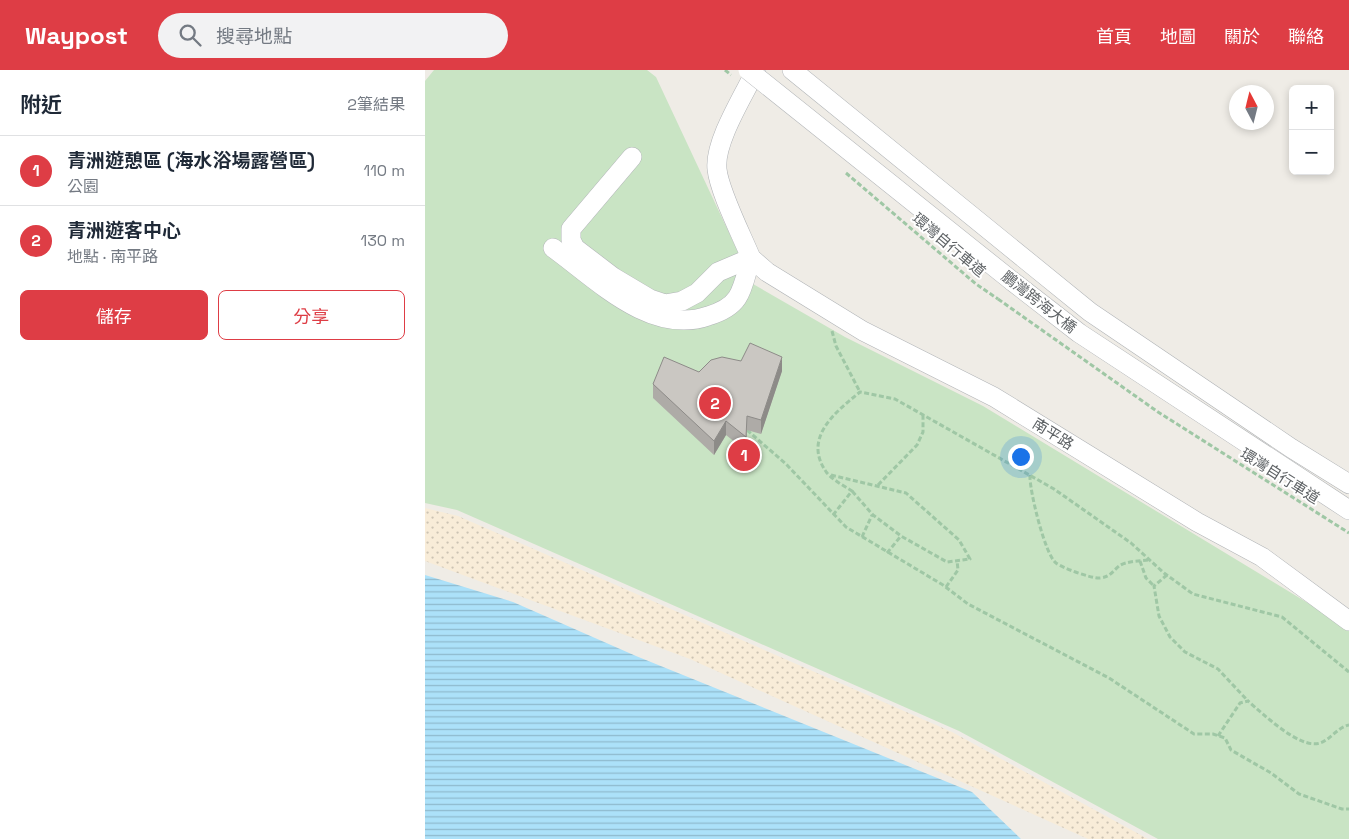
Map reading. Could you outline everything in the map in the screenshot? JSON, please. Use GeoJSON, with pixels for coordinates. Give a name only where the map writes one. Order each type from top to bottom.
{"type":"FeatureCollection","features":[{"type":"Feature","properties":{"kind":"street"},"geometry":{"type":"LineString","coordinates":[[553,248],[636,308],[662,318],[695,320],[720,312],[737,298],[751,258],[720,183],[717,168],[724,138],[756,70]]}},
{"type":"Feature","properties":{"kind":"street","name":"鵬灣跨海大橋"},"geometry":{"type":"LineString","coordinates":[[792,70],[1089,312],[1291,448],[1349,484]]}},
{"type":"Feature","properties":{"kind":"street","name":"鵬灣跨海大橋"},"geometry":{"type":"LineString","coordinates":[[740,73],[1079,333],[1349,510]]}},
{"type":"Feature","properties":{"kind":"street"},"geometry":{"type":"LineString","coordinates":[[632,158],[571,229],[571,240],[575,248],[613,277],[650,299],[665,304],[682,300],[697,293],[718,272],[751,258]]}},
{"type":"Feature","properties":{"kind":"street","name":"南平路"},"geometry":{"type":"LineString","coordinates":[[751,258],[767,272],[863,331],[995,397],[1189,517],[1262,557],[1349,621]]}},
{"type":"Feature","properties":{"kind":"path"},"geometry":{"type":"LineString","coordinates":[[725,70],[740,73]]}},
{"type":"Feature","properties":{"kind":"path","name":"環灣自行車道"},"geometry":{"type":"LineString","coordinates":[[844,171],[976,284],[1158,412],[1349,533]]}},
{"type":"Feature","properties":{"kind":"path"},"geometry":{"type":"LineString","coordinates":[[827,308],[836,346],[860,392]]}},
{"type":"Feature","properties":{"kind":"path"},"geometry":{"type":"LineString","coordinates":[[860,392],[895,399],[1054,489],[1131,543],[1167,575],[1193,594],[1282,617],[1349,672]]}},
{"type":"Feature","properties":{"kind":"path"},"geometry":{"type":"LineString","coordinates":[[828,474],[906,493],[959,540],[969,559],[947,562],[901,536],[873,515],[852,491],[828,474],[817,454],[819,434],[860,392]]}},
{"type":"Feature","properties":{"kind":"path"},"geometry":{"type":"LineString","coordinates":[[877,485],[917,445],[923,432],[923,414]]}},
{"type":"Feature","properties":{"kind":"path"},"geometry":{"type":"LineString","coordinates":[[747,430],[786,464],[845,527],[946,587],[968,604],[1109,678],[1194,734],[1225,738],[1231,750],[1271,773],[1299,794],[1341,809],[1349,809]]}},
{"type":"Feature","properties":{"kind":"path"},"geometry":{"type":"LineString","coordinates":[[1030,475],[1029,485],[1049,552],[1055,563],[1098,579],[1111,575],[1120,565],[1149,560]]}},
{"type":"Feature","properties":{"kind":"path"},"geometry":{"type":"LineString","coordinates":[[833,515],[852,491]]}},
{"type":"Feature","properties":{"kind":"path"},"geometry":{"type":"LineString","coordinates":[[861,537],[873,515]]}},
{"type":"Feature","properties":{"kind":"path"},"geometry":{"type":"LineString","coordinates":[[887,553],[901,536]]}},
{"type":"Feature","properties":{"kind":"path"},"geometry":{"type":"LineString","coordinates":[[946,587],[958,570],[957,560]]}},
{"type":"Feature","properties":{"kind":"path"},"geometry":{"type":"LineString","coordinates":[[1140,562],[1147,578],[1154,586],[1159,616],[1169,637],[1185,652],[1219,669],[1247,701],[1284,730],[1307,743],[1320,743],[1349,725]]}},
{"type":"Feature","properties":{"kind":"path"},"geometry":{"type":"LineString","coordinates":[[1154,586],[1167,575]]}},
{"type":"Feature","properties":{"kind":"path"},"geometry":{"type":"LineString","coordinates":[[1218,736],[1240,703],[1247,701]]}},
{"type":"Feature","properties":{"kind":"sand"},"geometry":{"type":"Polygon","coordinates":[[[425,508],[458,516],[952,732],[1148,839],[1088,839],[690,659],[425,561],[425,508]]]}},
{"type":"Feature","properties":{"kind":"green space"},"geometry":{"type":"Polygon","coordinates":[[[434,70],[647,70],[656,77],[753,284],[845,337],[983,406],[1349,628],[1349,839],[1158,839],[959,731],[457,510],[425,503],[425,81],[434,70]]]}},
{"type":"Feature","properties":{"kind":"water"},"geometry":{"type":"Polygon","coordinates":[[[425,575],[513,602],[636,656],[972,792],[1021,839],[425,839],[425,575]]]}},
{"type":"Feature","properties":{"kind":"building"},"geometry":{"type":"Polygon","coordinates":[[[750,343],[782,357],[761,420],[747,416],[746,437],[726,421],[714,441],[653,384],[664,357],[699,372],[711,360],[722,357],[741,361],[750,343]]]}},
{"type":"Feature","properties":{"kind":"place","name":"青洲遊客中心"},"geometry":{"type":"Point","coordinates":[715,403]}},
{"type":"Feature","properties":{"kind":"place","name":"青洲遊憩區 (海水浴場露營區)"},"geometry":{"type":"Point","coordinates":[744,455]}}]}
